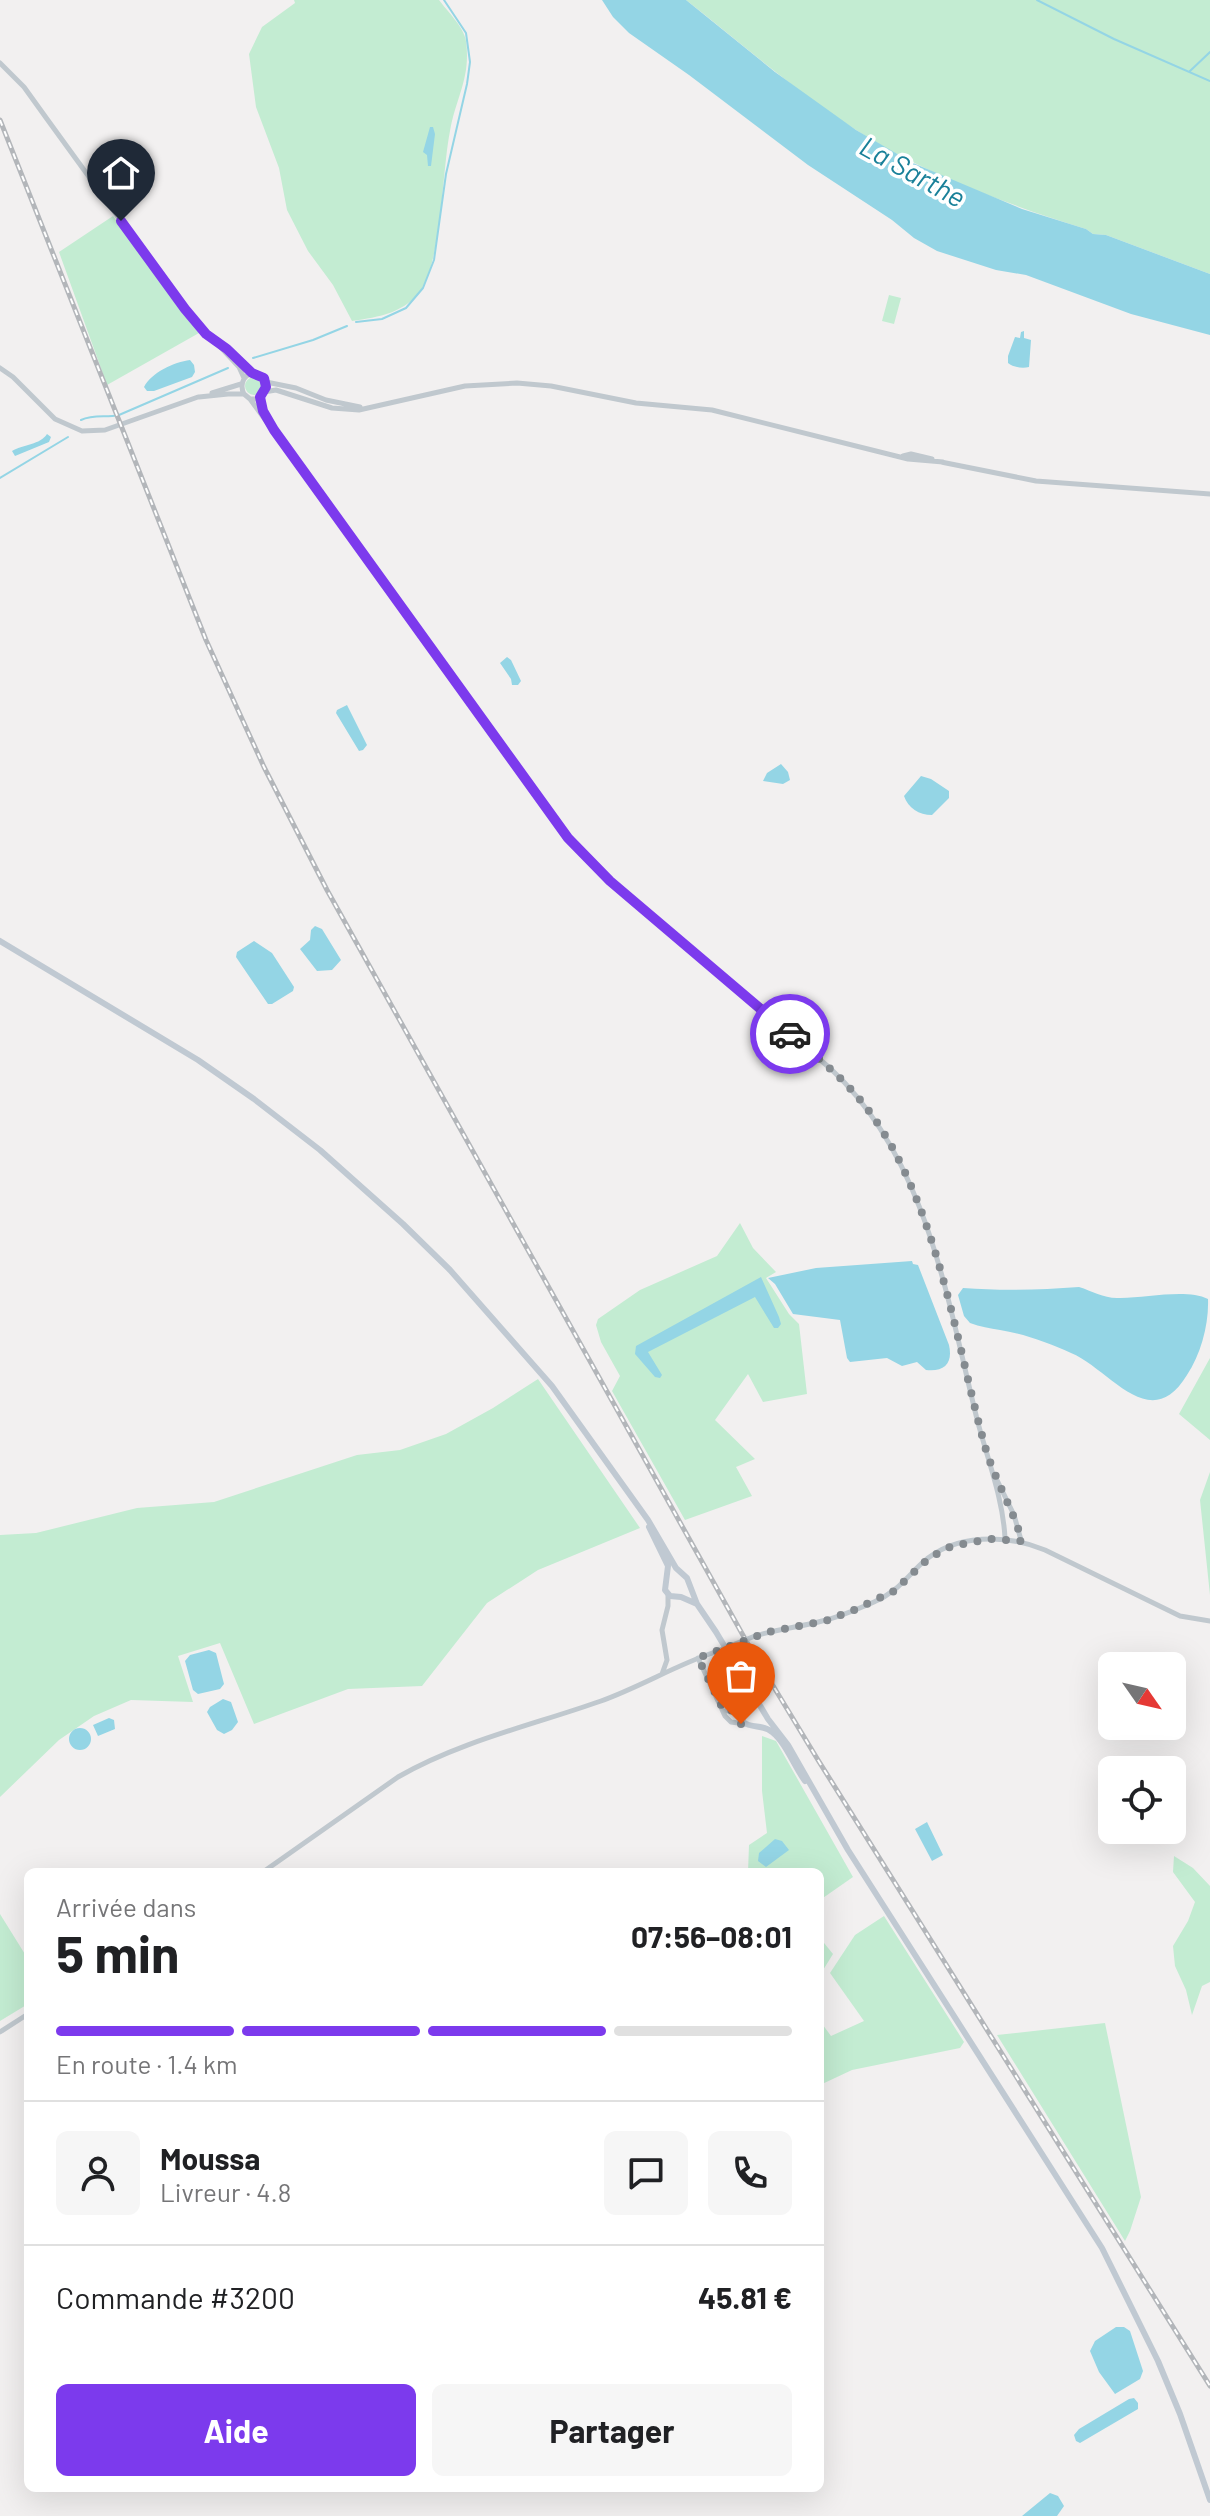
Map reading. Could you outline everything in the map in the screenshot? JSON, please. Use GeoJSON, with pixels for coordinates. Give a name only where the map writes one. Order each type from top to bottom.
{"type":"FeatureCollection","features":[{"type":"Feature","properties":{"kind":"main road"},"geometry":{"type":"LineString","coordinates":[[0,941],[140,1023],[284,1122],[355,1179],[450,1270],[523,1351],[584,1429],[681,1574],[687,1578],[697,1604],[788,1745],[816,1797]]}},
{"type":"Feature","properties":{"kind":"main road"},"geometry":{"type":"LineString","coordinates":[[636,1504],[666,1560],[664,1586],[668,1594],[697,1604]]}},
{"type":"Feature","properties":{"kind":"main road"},"geometry":{"type":"LineString","coordinates":[[667,1578],[681,1574]]}},
{"type":"Feature","properties":{"kind":"main road"},"geometry":{"type":"LineString","coordinates":[[679,1597],[687,1593],[689,1586]]}},
{"type":"Feature","properties":{"kind":"main road"},"geometry":{"type":"LineString","coordinates":[[750,1689],[741,1718],[745,1724],[776,1735],[1109,2260],[1166,2379],[1210,2500]]}},
{"type":"Feature","properties":{"kind":"main road"},"geometry":{"type":"LineString","coordinates":[[744,1707],[754,1702],[761,1705]]}},
{"type":"Feature","properties":{"kind":"main road"},"geometry":{"type":"LineString","coordinates":[[757,1726],[763,1721],[765,1713]]}},
{"type":"Feature","properties":{"kind":"street"},"geometry":{"type":"LineString","coordinates":[[0,63],[24,87],[185,309],[239,367],[244,394]]}},
{"type":"Feature","properties":{"kind":"street"},"geometry":{"type":"LineString","coordinates":[[206,334],[266,382],[296,388],[349,406],[369,408]]}},
{"type":"Feature","properties":{"kind":"street"},"geometry":{"type":"LineString","coordinates":[[0,368],[55,419],[82,431],[105,430],[243,381],[252,373]]}},
{"type":"Feature","properties":{"kind":"street"},"geometry":{"type":"LineString","coordinates":[[266,382],[262,395],[263,411],[274,430]]}},
{"type":"Feature","properties":{"kind":"street"},"geometry":{"type":"LineString","coordinates":[[250,399],[273,390],[343,410],[369,408],[465,386],[517,383],[551,386],[636,403],[712,410],[908,459],[943,462],[1036,481],[1210,494]]}},
{"type":"Feature","properties":{"kind":"street"},"geometry":{"type":"LineString","coordinates":[[199,397],[244,394],[250,399],[568,838],[610,881],[831,1069],[855,1093],[883,1131],[898,1159],[934,1248],[1002,1509],[1005,1538]]}},
{"type":"Feature","properties":{"kind":"street"},"geometry":{"type":"LineString","coordinates":[[992,1471],[1014,1515],[1018,1540]]}},
{"type":"Feature","properties":{"kind":"street"},"geometry":{"type":"LineString","coordinates":[[269,1868],[416,1766],[477,1741],[602,1700],[755,1636],[825,1621],[854,1610],[894,1591],[935,1554],[969,1541],[1018,1540],[1045,1550],[1180,1616],[1210,1621]]}},
{"type":"Feature","properties":{"kind":"street"},"geometry":{"type":"LineString","coordinates":[[662,1675],[667,1660],[662,1630],[668,1594]]}},
{"type":"Feature","properties":{"kind":"street"},"geometry":{"type":"LineString","coordinates":[[668,1606],[679,1597]]}},
{"type":"Feature","properties":{"kind":"street"},"geometry":{"type":"LineString","coordinates":[[698,1658],[725,1716],[731,1722],[745,1724]]}},
{"type":"Feature","properties":{"kind":"street"},"geometry":{"type":"LineString","coordinates":[[667,1660],[685,1663]]}},
{"type":"Feature","properties":{"kind":"street"},"geometry":{"type":"LineString","coordinates":[[724,1711],[744,1707]]}},
{"type":"Feature","properties":{"kind":"street"},"geometry":{"type":"LineString","coordinates":[[0,2032],[24,2017]]}},
{"type":"Feature","properties":{"kind":"green space"},"geometry":{"type":"Polygon","coordinates":[[[294,0],[439,0],[465,36],[466,66],[450,131],[438,234],[429,273],[416,296],[400,308],[382,315],[352,321],[333,285],[308,251],[287,210],[279,168],[256,107],[249,54],[262,27],[295,3],[294,0]]]}},
{"type":"Feature","properties":{"kind":"green space"},"geometry":{"type":"Polygon","coordinates":[[[686,0],[1210,0],[1210,274],[997,199],[911,161],[856,130],[812,100],[686,0]]]}},
{"type":"Feature","properties":{"kind":"green space"},"geometry":{"type":"Polygon","coordinates":[[[113,216],[199,333],[107,385],[59,252],[113,216]]]}},
{"type":"Feature","properties":{"kind":"green space"},"geometry":{"type":"Polygon","coordinates":[[[889,295],[901,298],[894,324],[882,321],[889,295]]]}},
{"type":"Feature","properties":{"kind":"green space"},"geometry":{"type":"Polygon","coordinates":[[[254,377],[263,386],[254,395],[245,386],[254,377]]]}},
{"type":"Feature","properties":{"kind":"green space"},"geometry":{"type":"Polygon","coordinates":[[[740,1223],[753,1248],[776,1272],[766,1278],[799,1324],[807,1394],[763,1402],[748,1374],[715,1420],[755,1459],[736,1467],[752,1496],[685,1520],[612,1391],[620,1376],[601,1342],[596,1325],[598,1319],[640,1290],[717,1256],[740,1223]]]}},
{"type":"Feature","properties":{"kind":"green space"},"geometry":{"type":"Polygon","coordinates":[[[1210,1358],[1210,1440],[1179,1414],[1210,1358]]]}},
{"type":"Feature","properties":{"kind":"green space"},"geometry":{"type":"Polygon","coordinates":[[[538,1379],[640,1528],[538,1570],[487,1603],[422,1686],[348,1689],[254,1724],[220,1643],[178,1656],[193,1702],[131,1700],[94,1716],[59,1740],[0,1797],[0,1535],[36,1533],[137,1508],[214,1502],[357,1455],[400,1450],[446,1434],[538,1379]]]}},
{"type":"Feature","properties":{"kind":"green space"},"geometry":{"type":"Polygon","coordinates":[[[1210,1472],[1210,1595],[1200,1500],[1210,1472]]]}},
{"type":"Feature","properties":{"kind":"green space"},"geometry":{"type":"Polygon","coordinates":[[[762,1736],[776,1741],[853,1877],[824,1897],[824,1868],[748,1868],[749,1845],[767,1833],[762,1791],[762,1736]]]}},
{"type":"Feature","properties":{"kind":"green space"},"geometry":{"type":"Polygon","coordinates":[[[1174,1856],[1193,1868],[1210,1886],[1210,1982],[1202,1986],[1192,2015],[1186,1990],[1175,1966],[1173,1946],[1195,1902],[1173,1872],[1174,1856]]]}},
{"type":"Feature","properties":{"kind":"green space"},"geometry":{"type":"Polygon","coordinates":[[[0,1914],[24,1953],[24,2006],[0,2021],[0,1914]]]}},
{"type":"Feature","properties":{"kind":"green space"},"geometry":{"type":"Polygon","coordinates":[[[884,1916],[964,2042],[960,2048],[852,2070],[824,2083],[824,2026],[831,2036],[864,2021],[830,1973],[855,1935],[884,1916]]]}},
{"type":"Feature","properties":{"kind":"green space"},"geometry":{"type":"Polygon","coordinates":[[[824,1943],[833,1954],[824,1969],[824,1943]]]}},
{"type":"Feature","properties":{"kind":"green space"},"geometry":{"type":"Polygon","coordinates":[[[1105,2023],[1141,2197],[1125,2241],[997,2035],[1105,2023]]]}},
{"type":"Feature","properties":{"kind":"water","name":"La Sarthe"},"geometry":{"type":"Polygon","coordinates":[[[602,0],[686,0],[775,72],[856,130],[913,163],[1022,209],[1093,234],[1106,235],[1210,274],[1210,335],[1131,314],[1026,275],[996,270],[937,251],[808,165],[629,33],[602,0]]]}},
{"type":"Feature","properties":{"kind":"water"},"geometry":{"type":"Polygon","coordinates":[[[430,127],[433,127],[435,134],[431,166],[428,166],[427,155],[423,152],[430,127]]]}},
{"type":"Feature","properties":{"kind":"water"},"geometry":{"type":"Polygon","coordinates":[[[1024,331],[1024,338],[1031,340],[1029,367],[1021,368],[1008,363],[1008,356],[1015,337],[1020,338],[1024,331]]]}},
{"type":"Feature","properties":{"kind":"water"},"geometry":{"type":"Polygon","coordinates":[[[190,360],[195,372],[192,377],[154,391],[147,391],[144,387],[164,369],[190,360]]]}},
{"type":"Feature","properties":{"kind":"water"},"geometry":{"type":"Polygon","coordinates":[[[47,434],[51,437],[49,442],[15,456],[12,451],[40,440],[47,434]]]}},
{"type":"Feature","properties":{"kind":"water"},"geometry":{"type":"Polygon","coordinates":[[[507,657],[521,681],[518,685],[512,685],[500,663],[507,657]]]}},
{"type":"Feature","properties":{"kind":"water"},"geometry":{"type":"Polygon","coordinates":[[[347,705],[367,745],[363,750],[359,751],[336,713],[347,705]]]}},
{"type":"Feature","properties":{"kind":"water"},"geometry":{"type":"Polygon","coordinates":[[[781,764],[790,780],[783,784],[763,781],[767,773],[781,764]]]}},
{"type":"Feature","properties":{"kind":"water"},"geometry":{"type":"Polygon","coordinates":[[[921,776],[949,791],[949,798],[932,815],[915,810],[904,796],[921,776]]]}},
{"type":"Feature","properties":{"kind":"water"},"geometry":{"type":"Polygon","coordinates":[[[315,926],[322,929],[341,960],[332,970],[317,971],[300,949],[310,940],[311,930],[315,926]]]}},
{"type":"Feature","properties":{"kind":"water"},"geometry":{"type":"Polygon","coordinates":[[[254,941],[272,953],[294,987],[293,991],[272,1004],[268,1004],[236,957],[237,952],[254,941]]]}},
{"type":"Feature","properties":{"kind":"water"},"geometry":{"type":"Polygon","coordinates":[[[912,1261],[918,1265],[949,1345],[950,1357],[943,1368],[926,1370],[917,1362],[902,1366],[887,1358],[850,1362],[840,1320],[793,1314],[768,1278],[816,1268],[912,1261]]]}},
{"type":"Feature","properties":{"kind":"water"},"geometry":{"type":"Polygon","coordinates":[[[761,1277],[779,1317],[781,1324],[778,1328],[774,1328],[755,1297],[648,1352],[662,1375],[660,1378],[655,1377],[635,1354],[636,1346],[761,1277]]]}},
{"type":"Feature","properties":{"kind":"water"},"geometry":{"type":"Polygon","coordinates":[[[1079,1287],[1112,1298],[1188,1294],[1208,1299],[1200,1348],[1192,1367],[1173,1392],[1159,1400],[1144,1399],[1063,1349],[1027,1336],[970,1323],[964,1316],[958,1295],[963,1288],[1021,1290],[1079,1287]]]}},
{"type":"Feature","properties":{"kind":"water"},"geometry":{"type":"Polygon","coordinates":[[[209,1650],[216,1653],[224,1684],[220,1689],[198,1694],[193,1690],[185,1661],[190,1655],[209,1650]]]}},
{"type":"Feature","properties":{"kind":"water"},"geometry":{"type":"Polygon","coordinates":[[[223,1699],[231,1702],[238,1722],[224,1734],[217,1730],[207,1712],[223,1699]]]}},
{"type":"Feature","properties":{"kind":"water"},"geometry":{"type":"Polygon","coordinates":[[[109,1718],[114,1720],[115,1729],[98,1736],[93,1725],[109,1718]]]}},
{"type":"Feature","properties":{"kind":"water"},"geometry":{"type":"Polygon","coordinates":[[[80,1728],[88,1731],[91,1739],[88,1747],[80,1750],[72,1747],[69,1739],[72,1731],[80,1728]]]}},
{"type":"Feature","properties":{"kind":"water"},"geometry":{"type":"Polygon","coordinates":[[[927,1822],[943,1855],[932,1861],[915,1829],[927,1822]]]}},
{"type":"Feature","properties":{"kind":"water"},"geometry":{"type":"Polygon","coordinates":[[[775,1839],[782,1841],[789,1850],[766,1867],[758,1861],[759,1853],[775,1839]]]}},
{"type":"Feature","properties":{"kind":"water"},"geometry":{"type":"Polygon","coordinates":[[[1116,2327],[1130,2331],[1143,2371],[1140,2379],[1115,2394],[1099,2372],[1090,2351],[1095,2341],[1116,2327]]]}},
{"type":"Feature","properties":{"kind":"water"},"geometry":{"type":"Polygon","coordinates":[[[1134,2398],[1138,2409],[1080,2443],[1076,2441],[1074,2435],[1079,2429],[1134,2398]]]}},
{"type":"Feature","properties":{"kind":"water"},"geometry":{"type":"Polygon","coordinates":[[[1050,2493],[1058,2496],[1064,2506],[1057,2516],[1022,2516],[1050,2493]]]}},
{"type":"Feature","properties":{"kind":"waterway"},"geometry":{"type":"LineString","coordinates":[[356,322],[382,319],[406,308],[423,288],[434,260],[446,174],[470,62],[466,33],[444,0]]}},
{"type":"Feature","properties":{"kind":"waterway"},"geometry":{"type":"LineString","coordinates":[[1037,0],[1114,39],[1210,81]]}},
{"type":"Feature","properties":{"kind":"waterway"},"geometry":{"type":"LineString","coordinates":[[1190,71],[1210,52]]}},
{"type":"Feature","properties":{"kind":"waterway"},"geometry":{"type":"LineString","coordinates":[[253,358],[347,326]]}},
{"type":"Feature","properties":{"kind":"waterway"},"geometry":{"type":"LineString","coordinates":[[81,420],[119,415],[228,368]]}},
{"type":"Feature","properties":{"kind":"waterway"},"geometry":{"type":"LineString","coordinates":[[0,478],[68,437]]}},
{"type":"Feature","properties":{"kind":"railway"},"geometry":{"type":"LineString","coordinates":[[0,120],[206,640],[264,767],[327,890],[749,1646],[1210,2386]]}},
{"type":"Feature","properties":{"kind":"way so far"},"geometry":{"type":"LineString","coordinates":[[741,1724],[745,1724],[741,1710],[724,1711],[698,1658],[778,1629],[825,1621],[878,1600],[900,1587],[922,1563],[952,1546],[990,1539],[1022,1541],[1014,1515],[992,1471],[934,1248],[898,1159],[883,1131],[855,1093],[790,1034]]}},
{"type":"Feature","properties":{"kind":"route"},"geometry":{"type":"LineString","coordinates":[[121,221],[206,334],[252,373],[264,378],[266,387],[260,397],[263,411],[274,430],[568,838],[610,881],[790,1034]]}}]}
